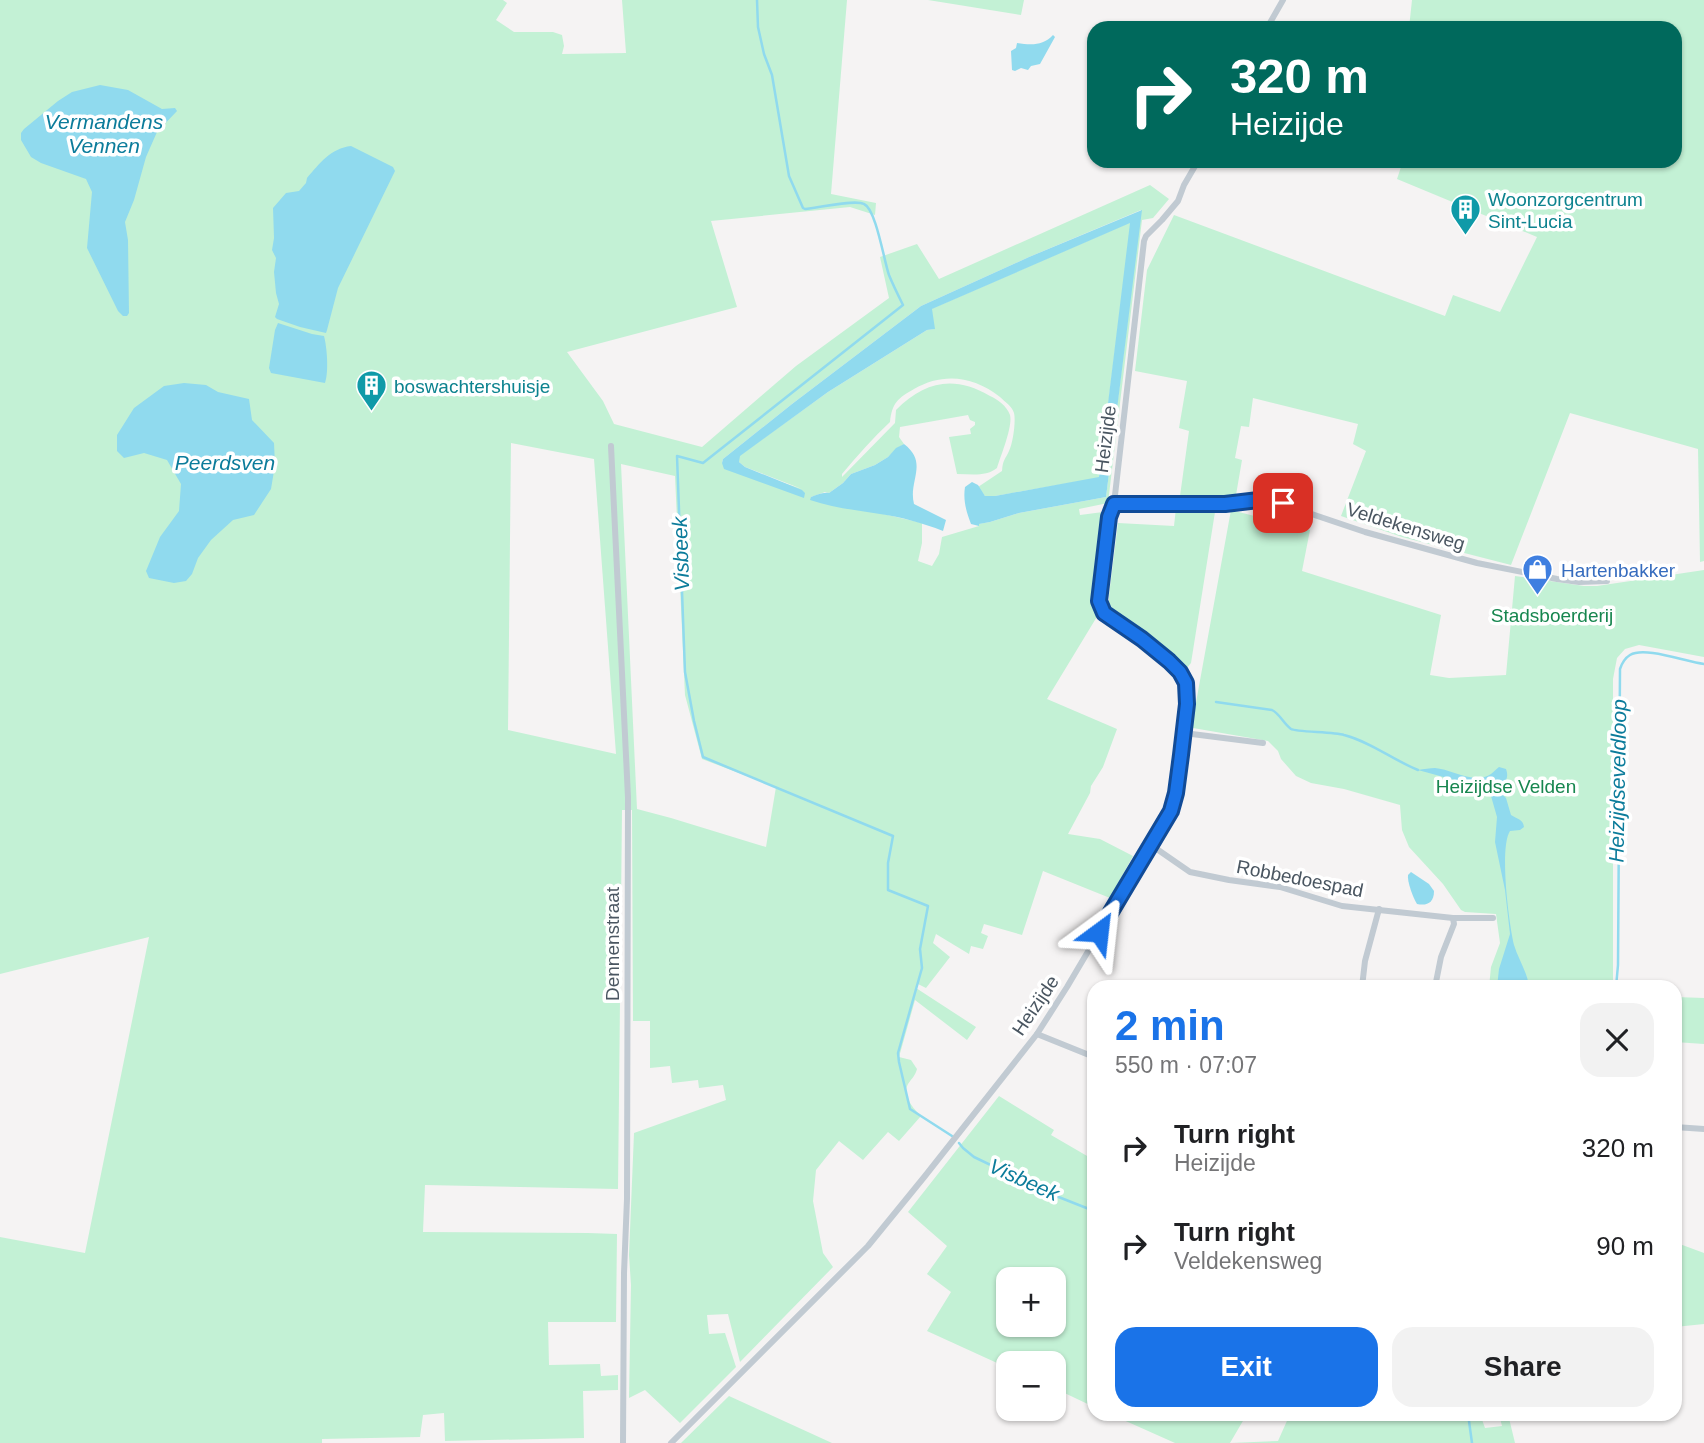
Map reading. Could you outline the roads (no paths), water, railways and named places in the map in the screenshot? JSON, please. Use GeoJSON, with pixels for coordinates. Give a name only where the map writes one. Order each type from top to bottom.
{"type":"FeatureCollection","features":[{"type":"Feature","properties":{"kind":"street"},"geometry":{"type":"LineString","coordinates":[[1271,21],[1283,0]]}},
{"type":"Feature","properties":{"kind":"street","name":"Heizijde"},"geometry":{"type":"LineString","coordinates":[[671,1443],[868,1246],[1037,1034],[1171,811],[1184,733],[1186,683],[1180,672],[1142,639],[1104,613],[1099,601],[1109,517],[1114,504],[1144,241],[1178,201],[1194,168]]}},
{"type":"Feature","properties":{"kind":"street","name":"Dennenstraat"},"geometry":{"type":"LineString","coordinates":[[611,446],[628,797],[624,1443]]}},
{"type":"Feature","properties":{"kind":"street","name":"Veldekensweg"},"geometry":{"type":"LineString","coordinates":[[1114,504],[1225,504],[1267,499],[1365,532],[1476,563],[1557,579],[1579,582],[1607,581]]}},
{"type":"Feature","properties":{"kind":"street"},"geometry":{"type":"LineString","coordinates":[[1184,733],[1263,743]]}},
{"type":"Feature","properties":{"kind":"street","name":"Robbedoespad"},"geometry":{"type":"LineString","coordinates":[[1151,845],[1190,872],[1280,887],[1342,906],[1453,918],[1493,918]]}},
{"type":"Feature","properties":{"kind":"street"},"geometry":{"type":"LineString","coordinates":[[1363,980],[1379,909]]}},
{"type":"Feature","properties":{"kind":"street"},"geometry":{"type":"LineString","coordinates":[[1436,980],[1441,957],[1454,924],[1453,918]]}},
{"type":"Feature","properties":{"kind":"street"},"geometry":{"type":"LineString","coordinates":[[1437,974],[1438,980]]}},
{"type":"Feature","properties":{"kind":"street"},"geometry":{"type":"LineString","coordinates":[[1037,1034],[1087,1054]]}},
{"type":"Feature","properties":{"kind":"street"},"geometry":{"type":"LineString","coordinates":[[1682,1127],[1704,1129]]}},
{"type":"Feature","properties":{"kind":"water"},"geometry":{"type":"Polygon","coordinates":[[[1053,35],[1055,37],[1040,64],[1031,66],[1028,70],[1012,70],[1011,51],[1016,48],[1017,43],[1036,44],[1053,35]]]}},
{"type":"Feature","properties":{"kind":"water","name":"Vermandens Vennen"},"geometry":{"type":"Polygon","coordinates":[[[100,85],[128,90],[162,109],[175,108],[177,111],[157,132],[125,222],[128,240],[127,316],[118,311],[87,248],[92,192],[86,179],[31,157],[21,140],[24,129],[58,101],[72,92],[100,85]]]}},
{"type":"Feature","properties":{"kind":"water"},"geometry":{"type":"Polygon","coordinates":[[[351,146],[393,167],[395,171],[338,288],[326,333],[275,317],[279,304],[274,272],[276,258],[272,250],[273,208],[286,193],[299,191],[326,158],[337,150],[351,146]]]}},
{"type":"Feature","properties":{"kind":"water"},"geometry":{"type":"Polygon","coordinates":[[[1142,210],[1106,497],[1019,513],[979,526],[971,524],[964,492],[965,487],[972,482],[978,485],[985,496],[995,496],[1099,477],[1130,223],[932,309],[935,329],[927,330],[828,392],[740,456],[739,462],[745,467],[802,490],[805,493],[804,498],[724,469],[723,459],[921,306],[1142,210]]]}},
{"type":"Feature","properties":{"kind":"water"},"geometry":{"type":"Polygon","coordinates":[[[278,323],[324,336],[327,360],[325,383],[271,373],[269,368],[278,323]]]}},
{"type":"Feature","properties":{"kind":"water","name":"Peerdsven"},"geometry":{"type":"Polygon","coordinates":[[[184,383],[206,385],[218,392],[249,399],[252,420],[274,443],[275,465],[271,489],[254,515],[233,520],[211,540],[186,581],[174,583],[149,578],[146,571],[160,537],[179,511],[181,484],[167,460],[144,453],[124,458],[117,451],[117,435],[134,408],[164,386],[184,383]]]}},
{"type":"Feature","properties":{"kind":"water"},"geometry":{"type":"Polygon","coordinates":[[[904,444],[911,451],[917,465],[914,504],[946,520],[943,531],[888,515],[810,500],[811,497],[829,493],[851,474],[875,465],[904,444]]]}},
{"type":"Feature","properties":{"kind":"water"},"geometry":{"type":"Polygon","coordinates":[[[1499,767],[1506,769],[1506,781],[1499,791],[1506,798],[1511,815],[1521,821],[1524,827],[1510,831],[1505,869],[1514,945],[1528,980],[1498,980],[1510,934],[1505,890],[1495,842],[1497,817],[1491,796],[1469,784],[1418,770],[1435,768],[1478,778],[1491,774],[1499,767]]]}},
{"type":"Feature","properties":{"kind":"water"},"geometry":{"type":"Polygon","coordinates":[[[1411,872],[1429,884],[1434,891],[1429,903],[1417,904],[1408,881],[1411,872]]]}},
{"type":"Feature","properties":{"kind":"waterway","name":"Visbeek"},"geometry":{"type":"LineString","coordinates":[[757,0],[758,27],[772,75],[789,176],[803,208],[864,204],[876,225],[889,275],[903,305],[703,463],[677,456],[685,672],[703,757],[893,836],[888,863],[888,890],[928,906],[920,949],[922,968],[898,1053],[899,1062],[910,1109],[952,1136]]}},
{"type":"Feature","properties":{"kind":"waterway","name":"Heizijdseveldloop"},"geometry":{"type":"LineString","coordinates":[[1617,980],[1620,669],[1630,655],[1645,652],[1704,664]]}},
{"type":"Feature","properties":{"kind":"waterway"},"geometry":{"type":"LineString","coordinates":[[1216,702],[1272,710],[1291,729],[1354,738],[1418,770]]}},
{"type":"Feature","properties":{"kind":"waterway","name":"Visbeek"},"geometry":{"type":"LineString","coordinates":[[959,1143],[974,1157],[1087,1208]]}},
{"type":"Feature","properties":{"kind":"waterway","name":"Visbeek"},"geometry":{"type":"LineString","coordinates":[[1469,1421],[1472,1443]]}},
{"type":"Feature","properties":{"kind":"place","name":"Woonzorgcentrum Sint-Lucia"},"geometry":{"type":"Point","coordinates":[1465,237]}},
{"type":"Feature","properties":{"kind":"place","name":"boswachtershuisje"},"geometry":{"type":"Point","coordinates":[371,413]}},
{"type":"Feature","properties":{"kind":"place","name":"Hartenbakker"},"geometry":{"type":"Point","coordinates":[1538,597]}},
{"type":"Feature","properties":{"kind":"park label","name":"Stadsboerderij"},"geometry":{"type":"Point","coordinates":[1552,615]}},
{"type":"Feature","properties":{"kind":"park label","name":"Heizijdse Velden"},"geometry":{"type":"Point","coordinates":[1506,786]}}]}
